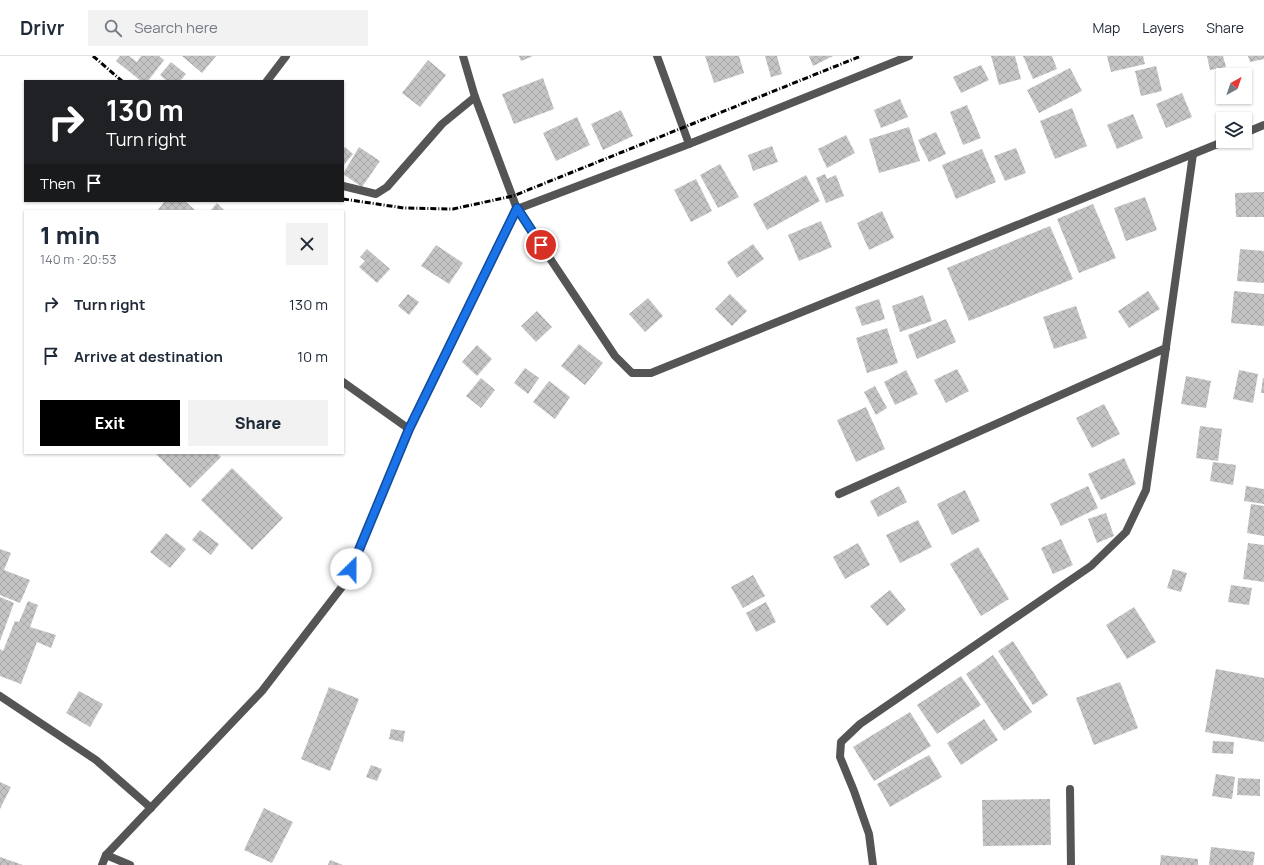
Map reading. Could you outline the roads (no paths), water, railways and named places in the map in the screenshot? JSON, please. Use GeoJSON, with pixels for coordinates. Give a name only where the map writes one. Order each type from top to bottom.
{"type":"FeatureCollection","features":[{"type":"Feature","properties":{"kind":"street"},"geometry":{"type":"LineString","coordinates":[[268,80],[286,56]]}},
{"type":"Feature","properties":{"kind":"street"},"geometry":{"type":"LineString","coordinates":[[463,56],[475,98],[517,208],[615,356],[632,373],[651,373],[1216,145]]}},
{"type":"Feature","properties":{"kind":"street"},"geometry":{"type":"LineString","coordinates":[[657,56],[689,144]]}},
{"type":"Feature","properties":{"kind":"street"},"geometry":{"type":"LineString","coordinates":[[102,865],[106,855],[262,691],[345,583],[409,429],[517,208],[689,144],[909,56]]}},
{"type":"Feature","properties":{"kind":"street"},"geometry":{"type":"LineString","coordinates":[[344,186],[376,194],[387,187],[442,124],[475,98]]}},
{"type":"Feature","properties":{"kind":"street"},"geometry":{"type":"LineString","coordinates":[[1252,130],[1264,125]]}},
{"type":"Feature","properties":{"kind":"street"},"geometry":{"type":"LineString","coordinates":[[873,865],[869,834],[854,790],[840,757],[841,742],[860,724],[1091,566],[1126,532],[1146,490],[1193,154]]}},
{"type":"Feature","properties":{"kind":"street"},"geometry":{"type":"LineString","coordinates":[[839,494],[1166,348]]}},
{"type":"Feature","properties":{"kind":"street"},"geometry":{"type":"LineString","coordinates":[[344,383],[409,429]]}},
{"type":"Feature","properties":{"kind":"street"},"geometry":{"type":"LineString","coordinates":[[0,696],[96,760],[151,808]]}},
{"type":"Feature","properties":{"kind":"street"},"geometry":{"type":"LineString","coordinates":[[1070,789],[1071,865]]}},
{"type":"Feature","properties":{"kind":"street"},"geometry":{"type":"LineString","coordinates":[[106,855],[130,865]]}},
{"type":"Feature","properties":{"kind":"railway"},"geometry":{"type":"LineString","coordinates":[[93,56],[121,80]]}},
{"type":"Feature","properties":{"kind":"railway"},"geometry":{"type":"LineString","coordinates":[[344,199],[404,208],[453,209],[513,196],[861,56]]}}]}
